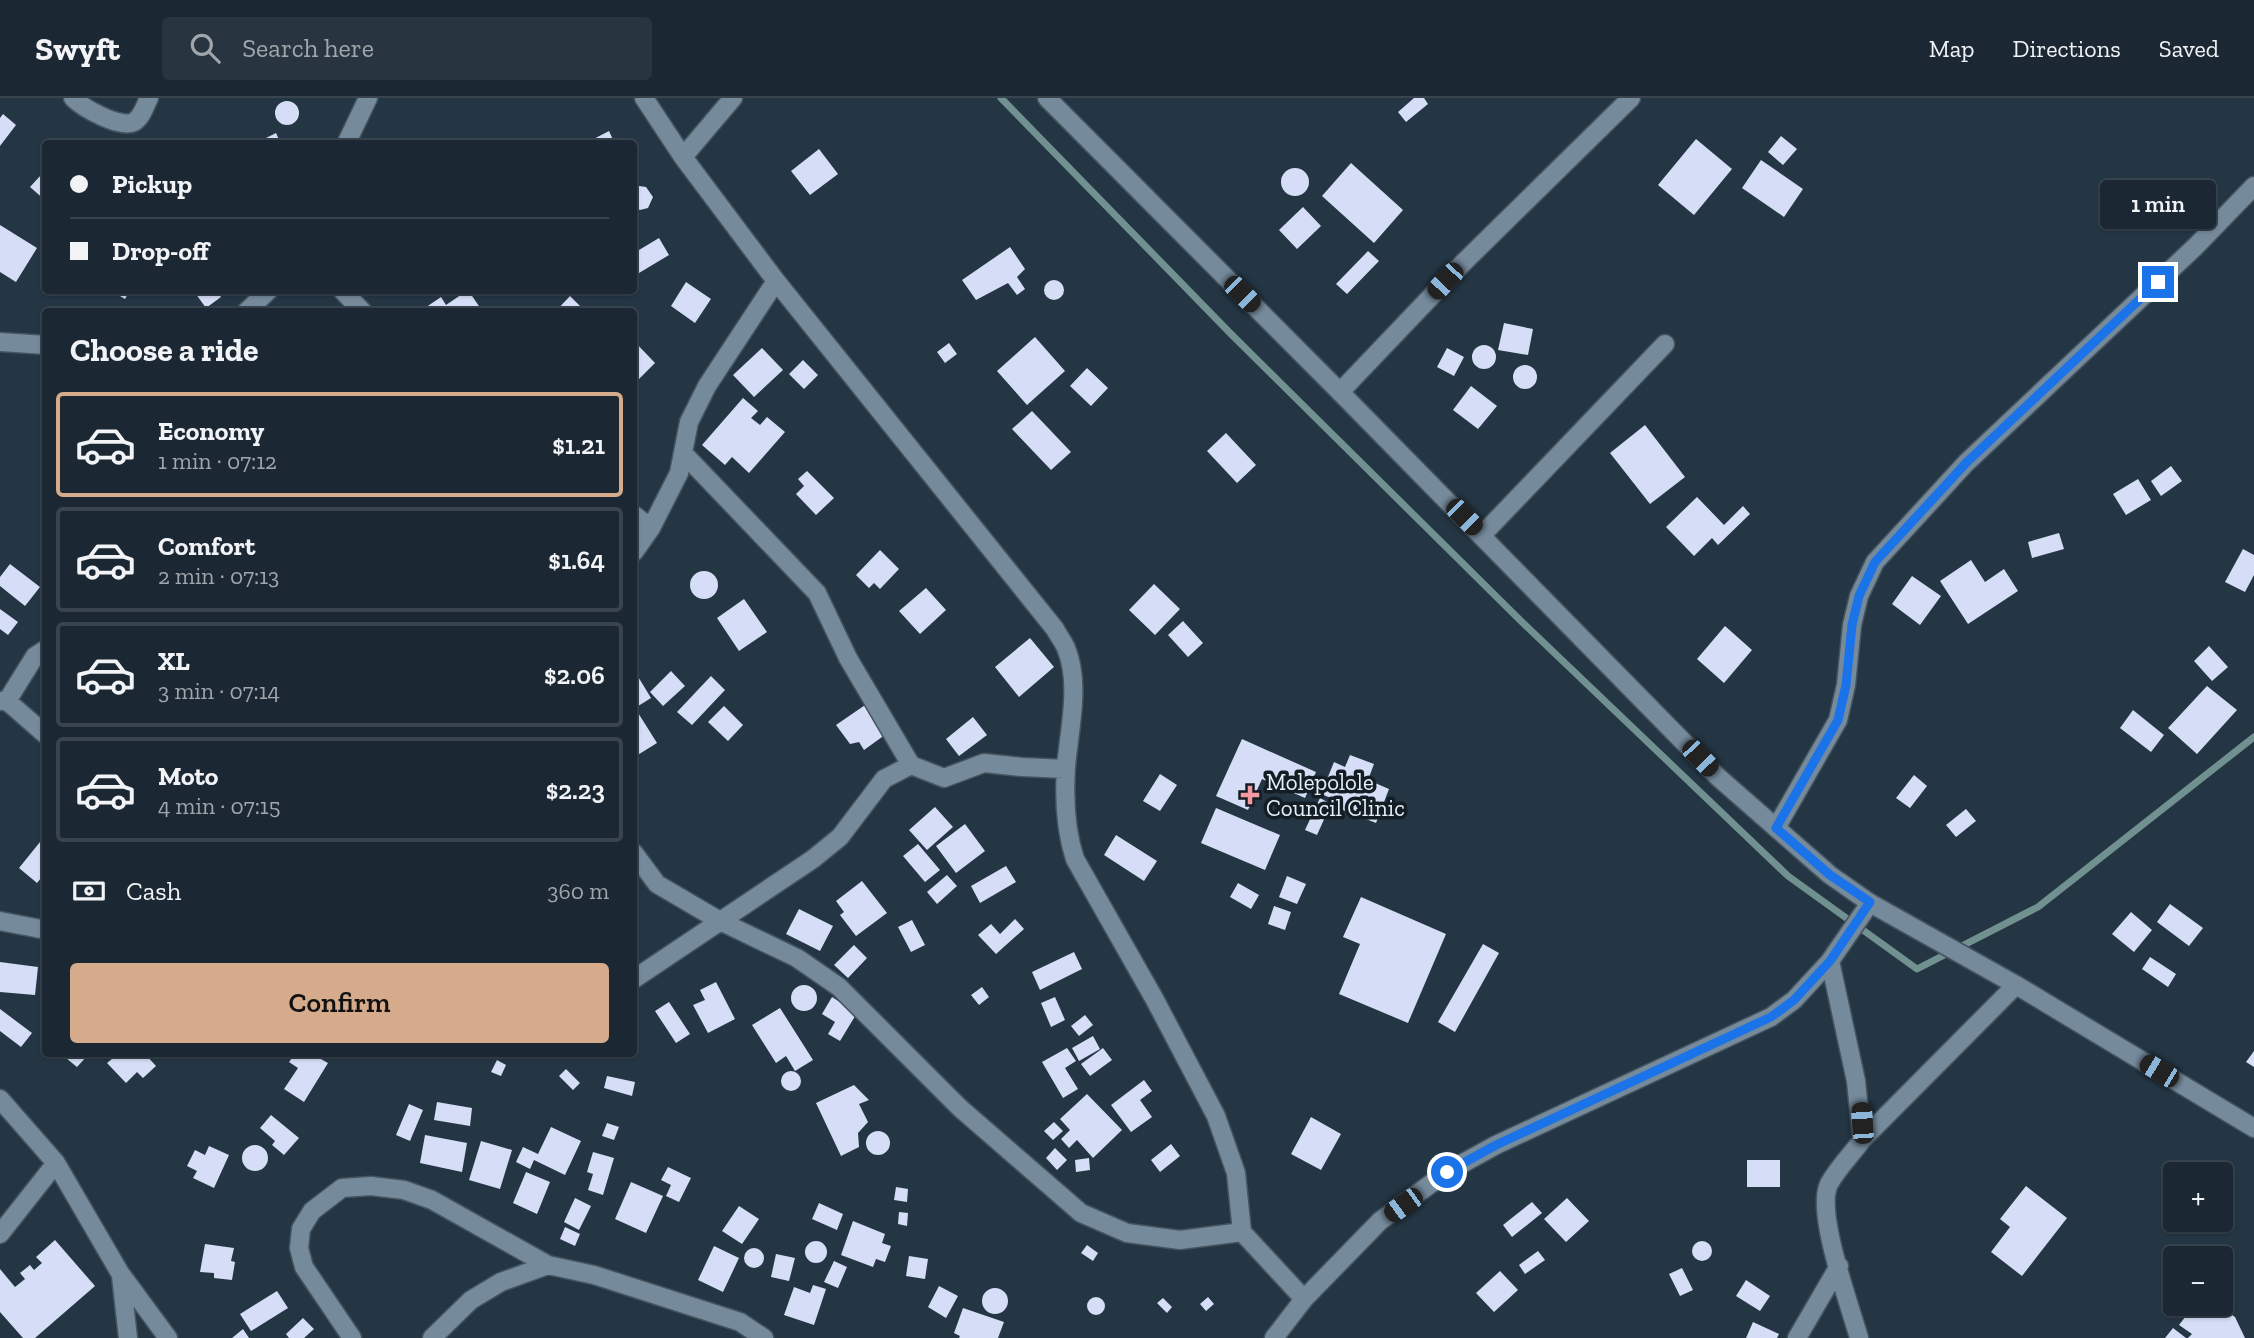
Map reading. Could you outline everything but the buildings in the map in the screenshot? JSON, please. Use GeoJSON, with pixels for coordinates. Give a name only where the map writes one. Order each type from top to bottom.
{"type":"FeatureCollection","features":[{"type":"Feature","properties":{"kind":"street"},"geometry":{"type":"LineString","coordinates":[[73,98],[121,124],[132,123],[140,117],[149,98]]}},
{"type":"Feature","properties":{"kind":"street"},"geometry":{"type":"LineString","coordinates":[[348,140],[368,98]]}},
{"type":"Feature","properties":{"kind":"street"},"geometry":{"type":"LineString","coordinates":[[644,98],[683,157],[776,281],[1055,629],[1066,649],[1072,676],[1066,815],[1068,837],[1075,859],[1155,999],[1216,1116],[1236,1173],[1242,1232],[1304,1299]]}},
{"type":"Feature","properties":{"kind":"street"},"geometry":{"type":"LineString","coordinates":[[683,157],[733,98]]}},
{"type":"Feature","properties":{"kind":"street"},"geometry":{"type":"LineString","coordinates":[[1047,98],[1482,535],[1718,777],[1830,875],[1870,902],[2016,985],[2254,1128]]}},
{"type":"Feature","properties":{"kind":"street"},"geometry":{"type":"LineString","coordinates":[[1340,392],[1463,263],[1631,98]]}},
{"type":"Feature","properties":{"kind":"street"},"geometry":{"type":"LineString","coordinates":[[1776,828],[1838,720],[1846,685],[1852,625],[1859,596],[1875,562],[1966,463],[2196,246],[2254,186]]}},
{"type":"Feature","properties":{"kind":"street"},"geometry":{"type":"LineString","coordinates":[[637,547],[651,528],[679,473],[689,422],[707,386],[776,281]]}},
{"type":"Feature","properties":{"kind":"street"},"geometry":{"type":"LineString","coordinates":[[250,308],[265,294]]}},
{"type":"Feature","properties":{"kind":"street"},"geometry":{"type":"LineString","coordinates":[[346,294],[359,308]]}},
{"type":"Feature","properties":{"kind":"street"},"geometry":{"type":"LineString","coordinates":[[0,342],[42,345]]}},
{"type":"Feature","properties":{"kind":"street"},"geometry":{"type":"LineString","coordinates":[[1482,535],[1665,344]]}},
{"type":"Feature","properties":{"kind":"street"},"geometry":{"type":"LineString","coordinates":[[683,453],[817,593],[848,658],[911,765],[944,778],[984,763],[1066,769]]}},
{"type":"Feature","properties":{"kind":"street"},"geometry":{"type":"LineString","coordinates":[[637,517],[651,528]]}},
{"type":"Feature","properties":{"kind":"street"},"geometry":{"type":"LineString","coordinates":[[42,652],[35,656],[3,701],[42,733]]}},
{"type":"Feature","properties":{"kind":"street"},"geometry":{"type":"LineString","coordinates":[[637,977],[813,859],[840,837],[884,779],[911,765]]}},
{"type":"Feature","properties":{"kind":"street"},"geometry":{"type":"LineString","coordinates":[[637,857],[657,884],[720,921],[797,958],[839,986],[960,1108],[1081,1213],[1127,1233],[1180,1240],[1242,1232]]}},
{"type":"Feature","properties":{"kind":"street"},"geometry":{"type":"LineString","coordinates":[[1275,1337],[1304,1299],[1380,1221],[1447,1172],[1496,1145],[1771,1017],[1794,1000],[1830,961],[1870,902]]}},
{"type":"Feature","properties":{"kind":"street"},"geometry":{"type":"LineString","coordinates":[[0,921],[42,929]]}},
{"type":"Feature","properties":{"kind":"street"},"geometry":{"type":"LineString","coordinates":[[1830,961],[1856,1081],[1863,1140]]}},
{"type":"Feature","properties":{"kind":"street"},"geometry":{"type":"LineString","coordinates":[[1859,1338],[1826,1222],[1824,1202],[1829,1184],[1863,1140],[2016,985]]}},
{"type":"Feature","properties":{"kind":"street"},"geometry":{"type":"LineString","coordinates":[[0,1099],[56,1163],[120,1272],[168,1338]]}},
{"type":"Feature","properties":{"kind":"street"},"geometry":{"type":"LineString","coordinates":[[0,1234],[56,1163]]}},
{"type":"Feature","properties":{"kind":"street"},"geometry":{"type":"LineString","coordinates":[[352,1338],[304,1267],[299,1248],[301,1229],[312,1211],[342,1188],[371,1186],[432,1200],[548,1265],[594,1275],[740,1322],[764,1338]]}},
{"type":"Feature","properties":{"kind":"street"},"geometry":{"type":"LineString","coordinates":[[432,1338],[471,1300],[501,1282],[548,1265]]}},
{"type":"Feature","properties":{"kind":"street"},"geometry":{"type":"LineString","coordinates":[[1797,1338],[1839,1266]]}},
{"type":"Feature","properties":{"kind":"street"},"geometry":{"type":"LineString","coordinates":[[120,1272],[128,1338]]}},
{"type":"Feature","properties":{"kind":"waterway"},"geometry":{"type":"LineString","coordinates":[[1001,98],[1231,334],[1523,623],[1788,876],[1917,969],[2038,907],[2254,737]]}},
{"type":"Feature","properties":{"kind":"place","name":"Molepolole Council Clinic"},"geometry":{"type":"Point","coordinates":[1250,795]}},
{"type":"Feature","properties":{"kind":"route"},"geometry":{"type":"LineString","coordinates":[[1447,1172],[1496,1145],[1771,1017],[1794,1000],[1830,961],[1840,942],[1870,902],[1830,875],[1776,828],[1838,720],[1846,685],[1852,625],[1859,596],[1875,562],[1966,463],[2158,282]]}}]}
